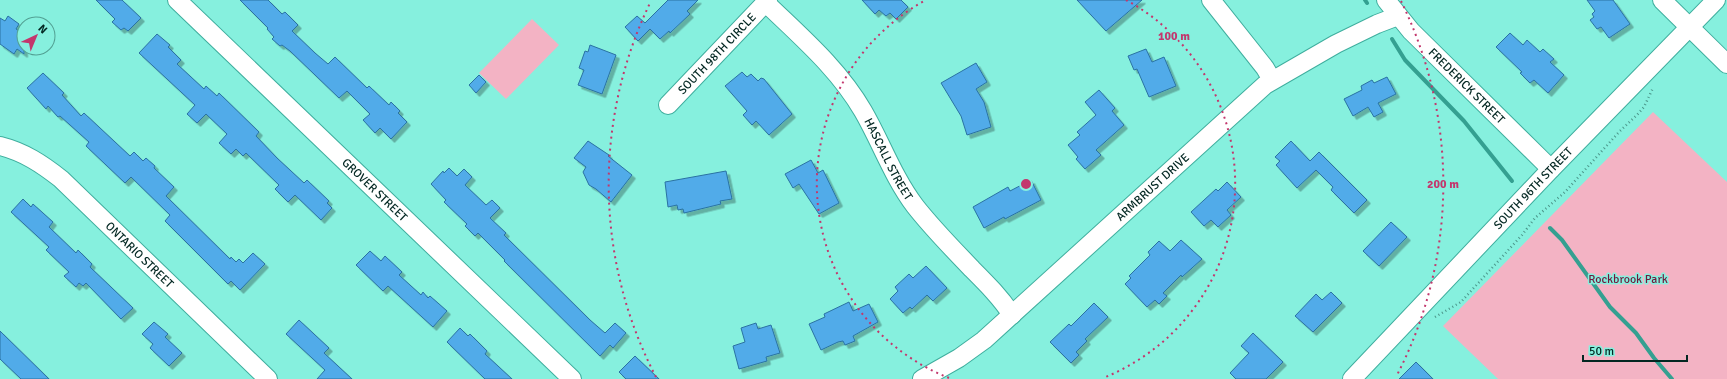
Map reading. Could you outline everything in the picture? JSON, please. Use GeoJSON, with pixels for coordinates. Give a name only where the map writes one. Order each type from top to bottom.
{"type":"FeatureCollection","features":[{"type":"Feature","properties":{"kind":"street","name":"GROVER STREET"},"geometry":{"type":"LineString","coordinates":[[177,0],[572,379]]}},
{"type":"Feature","properties":{"kind":"street"},"geometry":{"type":"LineString","coordinates":[[1211,0],[1265,68],[1272,80]]}},
{"type":"Feature","properties":{"kind":"street","name":"FREDERICK STREET"},"geometry":{"type":"LineString","coordinates":[[1386,0],[1411,31],[1551,169]]}},
{"type":"Feature","properties":{"kind":"street"},"geometry":{"type":"LineString","coordinates":[[1662,0],[1727,64]]}},
{"type":"Feature","properties":{"kind":"street","name":"SOUTH 96TH STREET"},"geometry":{"type":"LineString","coordinates":[[1352,379],[1551,169],[1716,0]]}},
{"type":"Feature","properties":{"kind":"street","name":"SOUTH 98TH CIRCLE"},"geometry":{"type":"LineString","coordinates":[[668,105],[767,1]]}},
{"type":"Feature","properties":{"kind":"street","name":"HASCALL STREET"},"geometry":{"type":"LineString","coordinates":[[767,1],[824,59],[842,80],[863,111],[896,176],[914,205],[938,234],[999,296],[1012,315]]}},
{"type":"Feature","properties":{"kind":"street","name":"ARMBRUST DRIVE"},"geometry":{"type":"LineString","coordinates":[[922,379],[959,358],[984,340],[1272,80],[1336,44],[1377,24],[1398,16]]}},
{"type":"Feature","properties":{"kind":"street","name":"ONTARIO STREET"},"geometry":{"type":"LineString","coordinates":[[0,146],[32,158],[61,179],[268,379]]}},
{"type":"Feature","properties":{"kind":"path"},"geometry":{"type":"LineString","coordinates":[[1430,320],[1461,302],[1522,235],[1535,218],[1565,192],[1619,132],[1637,115],[1644,107],[1654,87]]}},
{"type":"Feature","properties":{"kind":"green space"},"geometry":{"type":"Polygon","coordinates":[[[532,19],[559,45],[506,99],[479,73],[532,19]]]}},
{"type":"Feature","properties":{"kind":"green space","name":"Rockbrook Park"},"geometry":{"type":"Polygon","coordinates":[[[1653,112],[1727,182],[1727,379],[1498,379],[1443,326],[1653,112]]]}},
{"type":"Feature","properties":{"kind":"building"},"geometry":{"type":"Polygon","coordinates":[[[96,0],[122,0],[141,18],[128,31],[124,28],[121,30],[112,22],[115,19],[96,0]]]}},
{"type":"Feature","properties":{"kind":"building"},"geometry":{"type":"Polygon","coordinates":[[[240,0],[268,0],[282,14],[285,12],[298,25],[292,31],[315,53],[328,64],[335,57],[367,88],[369,86],[389,105],[391,102],[400,111],[398,113],[407,122],[391,139],[380,128],[375,133],[363,120],[370,114],[347,91],[339,98],[290,51],[282,45],[280,46],[272,39],[274,37],[267,29],[268,28],[240,0]]]}},
{"type":"Feature","properties":{"kind":"building"},"geometry":{"type":"Polygon","coordinates":[[[668,0],[698,0],[687,11],[690,14],[670,33],[669,31],[660,39],[650,29],[638,41],[625,27],[637,16],[645,23],[668,0]]]}},
{"type":"Feature","properties":{"kind":"building"},"geometry":{"type":"Polygon","coordinates":[[[862,0],[901,0],[908,7],[896,19],[890,13],[886,16],[879,10],[875,14],[862,0]]]}},
{"type":"Feature","properties":{"kind":"building"},"geometry":{"type":"Polygon","coordinates":[[[1077,0],[1142,0],[1106,31],[1077,0]]]}},
{"type":"Feature","properties":{"kind":"building"},"geometry":{"type":"Polygon","coordinates":[[[1587,0],[1613,0],[1630,24],[1609,38],[1601,27],[1597,29],[1590,20],[1594,17],[1592,14],[1595,11],[1587,0]]]}},
{"type":"Feature","properties":{"kind":"building"},"geometry":{"type":"Polygon","coordinates":[[[8,16],[16,22],[16,51],[14,54],[0,44],[0,18],[5,21],[8,16]]]}},
{"type":"Feature","properties":{"kind":"building"},"geometry":{"type":"Polygon","coordinates":[[[1510,33],[1523,45],[1527,40],[1540,52],[1543,49],[1554,59],[1550,62],[1564,75],[1548,93],[1534,80],[1530,83],[1520,73],[1522,72],[1496,47],[1510,33]]]}},
{"type":"Feature","properties":{"kind":"building"},"geometry":{"type":"Polygon","coordinates":[[[157,34],[170,45],[168,47],[181,60],[177,64],[204,89],[206,86],[217,96],[219,93],[259,132],[256,136],[277,158],[304,183],[307,180],[329,201],[327,203],[332,208],[321,220],[295,195],[288,202],[275,189],[279,185],[246,153],[243,156],[236,149],[231,154],[219,143],[227,134],[206,114],[197,123],[187,114],[195,105],[139,53],[157,34]]]}},
{"type":"Feature","properties":{"kind":"building"},"geometry":{"type":"Polygon","coordinates":[[[590,45],[616,55],[602,94],[578,85],[584,70],[579,68],[585,51],[588,52],[590,45]]]}},
{"type":"Feature","properties":{"kind":"building"},"geometry":{"type":"Polygon","coordinates":[[[1146,49],[1152,62],[1164,57],[1176,86],[1149,97],[1137,69],[1134,70],[1128,56],[1146,49]]]}},
{"type":"Feature","properties":{"kind":"building"},"geometry":{"type":"Polygon","coordinates":[[[976,63],[987,82],[976,89],[984,102],[991,127],[967,135],[961,116],[941,83],[976,63]]]}},
{"type":"Feature","properties":{"kind":"building"},"geometry":{"type":"Polygon","coordinates":[[[742,72],[747,77],[751,74],[758,81],[761,78],[764,79],[792,114],[769,135],[756,121],[752,125],[743,115],[747,111],[725,86],[742,72]]]}},
{"type":"Feature","properties":{"kind":"building"},"geometry":{"type":"Polygon","coordinates":[[[43,73],[64,93],[62,95],[81,116],[84,113],[130,156],[134,152],[143,161],[146,158],[155,166],[154,168],[174,187],[166,196],[230,259],[231,257],[236,262],[239,259],[243,263],[253,253],[265,264],[240,290],[231,281],[228,284],[165,221],[170,215],[131,177],[125,183],[86,146],[89,142],[60,116],[58,117],[48,106],[46,109],[27,88],[43,73]]]}},
{"type":"Feature","properties":{"kind":"building"},"geometry":{"type":"Polygon","coordinates":[[[479,75],[486,82],[476,93],[469,85],[479,75]]]}},
{"type":"Feature","properties":{"kind":"building"},"geometry":{"type":"Polygon","coordinates":[[[1387,77],[1396,94],[1378,103],[1383,112],[1374,117],[1368,107],[1353,116],[1344,99],[1362,90],[1361,86],[1372,80],[1374,83],[1387,77]]]}},
{"type":"Feature","properties":{"kind":"building"},"geometry":{"type":"Polygon","coordinates":[[[1099,90],[1115,108],[1112,111],[1124,125],[1096,150],[1101,155],[1085,169],[1076,159],[1078,157],[1068,145],[1080,135],[1077,132],[1096,115],[1085,102],[1099,90]]]}},
{"type":"Feature","properties":{"kind":"building"},"geometry":{"type":"Polygon","coordinates":[[[588,141],[609,155],[608,156],[632,175],[611,202],[589,185],[583,172],[586,167],[574,158],[588,141]]]}},
{"type":"Feature","properties":{"kind":"building"},"geometry":{"type":"Polygon","coordinates":[[[1291,141],[1310,161],[1319,152],[1367,200],[1354,213],[1331,190],[1333,187],[1316,170],[1297,188],[1276,165],[1280,161],[1275,157],[1291,141]]]}},
{"type":"Feature","properties":{"kind":"building"},"geometry":{"type":"Polygon","coordinates":[[[811,160],[818,173],[823,170],[839,203],[819,214],[799,184],[793,188],[785,174],[811,160]]]}},
{"type":"Feature","properties":{"kind":"building"},"geometry":{"type":"Polygon","coordinates":[[[449,168],[457,176],[464,169],[472,177],[465,185],[486,205],[492,200],[500,208],[490,218],[506,233],[504,235],[590,320],[605,333],[615,323],[626,333],[613,348],[610,345],[600,356],[504,261],[505,260],[478,233],[475,236],[465,226],[467,224],[444,202],[446,200],[431,184],[443,171],[444,173],[449,168]]]}},
{"type":"Feature","properties":{"kind":"building"},"geometry":{"type":"Polygon","coordinates":[[[726,171],[732,199],[720,201],[721,204],[684,213],[683,209],[678,210],[677,205],[668,207],[665,182],[726,171]]]}},
{"type":"Feature","properties":{"kind":"building"},"geometry":{"type":"Polygon","coordinates":[[[1031,180],[1041,200],[984,228],[973,207],[1008,187],[1010,191],[1031,180]]]}},
{"type":"Feature","properties":{"kind":"building"},"geometry":{"type":"Polygon","coordinates":[[[1227,182],[1241,197],[1227,210],[1231,215],[1218,227],[1211,220],[1204,226],[1191,212],[1216,189],[1218,191],[1227,182]]]}},
{"type":"Feature","properties":{"kind":"building"},"geometry":{"type":"Polygon","coordinates":[[[23,199],[31,207],[33,204],[53,222],[49,227],[76,253],[78,250],[92,264],[90,267],[133,308],[121,319],[86,283],[83,286],[79,283],[76,287],[64,276],[69,272],[46,250],[49,247],[11,212],[23,199]]]}},
{"type":"Feature","properties":{"kind":"building"},"geometry":{"type":"Polygon","coordinates":[[[1391,222],[1407,237],[1379,266],[1363,251],[1391,222]]]}},
{"type":"Feature","properties":{"kind":"building"},"geometry":{"type":"Polygon","coordinates":[[[1181,240],[1202,259],[1182,277],[1181,275],[1163,293],[1167,296],[1159,304],[1155,300],[1147,307],[1125,284],[1131,278],[1129,276],[1150,255],[1148,252],[1159,241],[1170,251],[1181,240]]]}},
{"type":"Feature","properties":{"kind":"building"},"geometry":{"type":"Polygon","coordinates":[[[370,251],[381,261],[385,256],[402,272],[399,275],[421,295],[423,292],[428,298],[430,296],[447,311],[433,327],[388,286],[383,291],[356,265],[370,251]]]}},
{"type":"Feature","properties":{"kind":"building"},"geometry":{"type":"Polygon","coordinates":[[[926,266],[947,288],[933,301],[927,295],[912,309],[910,307],[903,313],[890,299],[898,291],[895,287],[909,274],[913,278],[926,266]]]}},
{"type":"Feature","properties":{"kind":"building"},"geometry":{"type":"Polygon","coordinates":[[[1331,292],[1342,303],[1313,332],[1295,316],[1316,294],[1322,300],[1331,292]]]}},
{"type":"Feature","properties":{"kind":"building"},"geometry":{"type":"Polygon","coordinates":[[[849,302],[853,311],[869,304],[878,322],[853,336],[855,341],[845,345],[843,341],[838,342],[821,350],[809,324],[825,317],[824,314],[849,302]]]}},
{"type":"Feature","properties":{"kind":"building"},"geometry":{"type":"Polygon","coordinates":[[[1094,303],[1108,317],[1085,339],[1087,341],[1076,352],[1079,355],[1071,363],[1050,342],[1069,324],[1071,326],[1094,303]]]}},
{"type":"Feature","properties":{"kind":"building"},"geometry":{"type":"Polygon","coordinates":[[[299,320],[329,348],[324,353],[352,379],[317,379],[325,370],[286,334],[299,320]]]}},
{"type":"Feature","properties":{"kind":"building"},"geometry":{"type":"Polygon","coordinates":[[[154,322],[168,334],[165,337],[182,353],[169,366],[150,348],[153,344],[142,334],[154,322]]]}},
{"type":"Feature","properties":{"kind":"building"},"geometry":{"type":"Polygon","coordinates":[[[756,323],[758,329],[771,325],[780,353],[766,357],[767,361],[739,369],[733,346],[745,342],[741,328],[756,323]]]}},
{"type":"Feature","properties":{"kind":"building"},"geometry":{"type":"Polygon","coordinates":[[[460,328],[468,336],[470,334],[487,351],[485,354],[512,379],[485,379],[447,342],[460,328]]]}},
{"type":"Feature","properties":{"kind":"building"},"geometry":{"type":"Polygon","coordinates":[[[0,331],[49,379],[21,379],[0,359],[0,331]]]}},
{"type":"Feature","properties":{"kind":"building"},"geometry":{"type":"Polygon","coordinates":[[[1253,333],[1283,362],[1266,379],[1236,379],[1230,373],[1249,353],[1241,346],[1253,333]]]}},
{"type":"Feature","properties":{"kind":"building"},"geometry":{"type":"Polygon","coordinates":[[[635,356],[659,379],[626,379],[619,372],[635,356]]]}},
{"type":"Feature","properties":{"kind":"building"},"geometry":{"type":"Polygon","coordinates":[[[1416,362],[1433,379],[1399,379],[1416,362]]]}},
{"type":"Feature","properties":{"kind":"waterway"},"geometry":{"type":"LineString","coordinates":[[1392,39],[1405,60],[1464,121],[1512,181]]}},
{"type":"Feature","properties":{"kind":"waterway"},"geometry":{"type":"LineString","coordinates":[[1550,228],[1562,240],[1610,307],[1636,333],[1654,358],[1672,379]]}}]}
